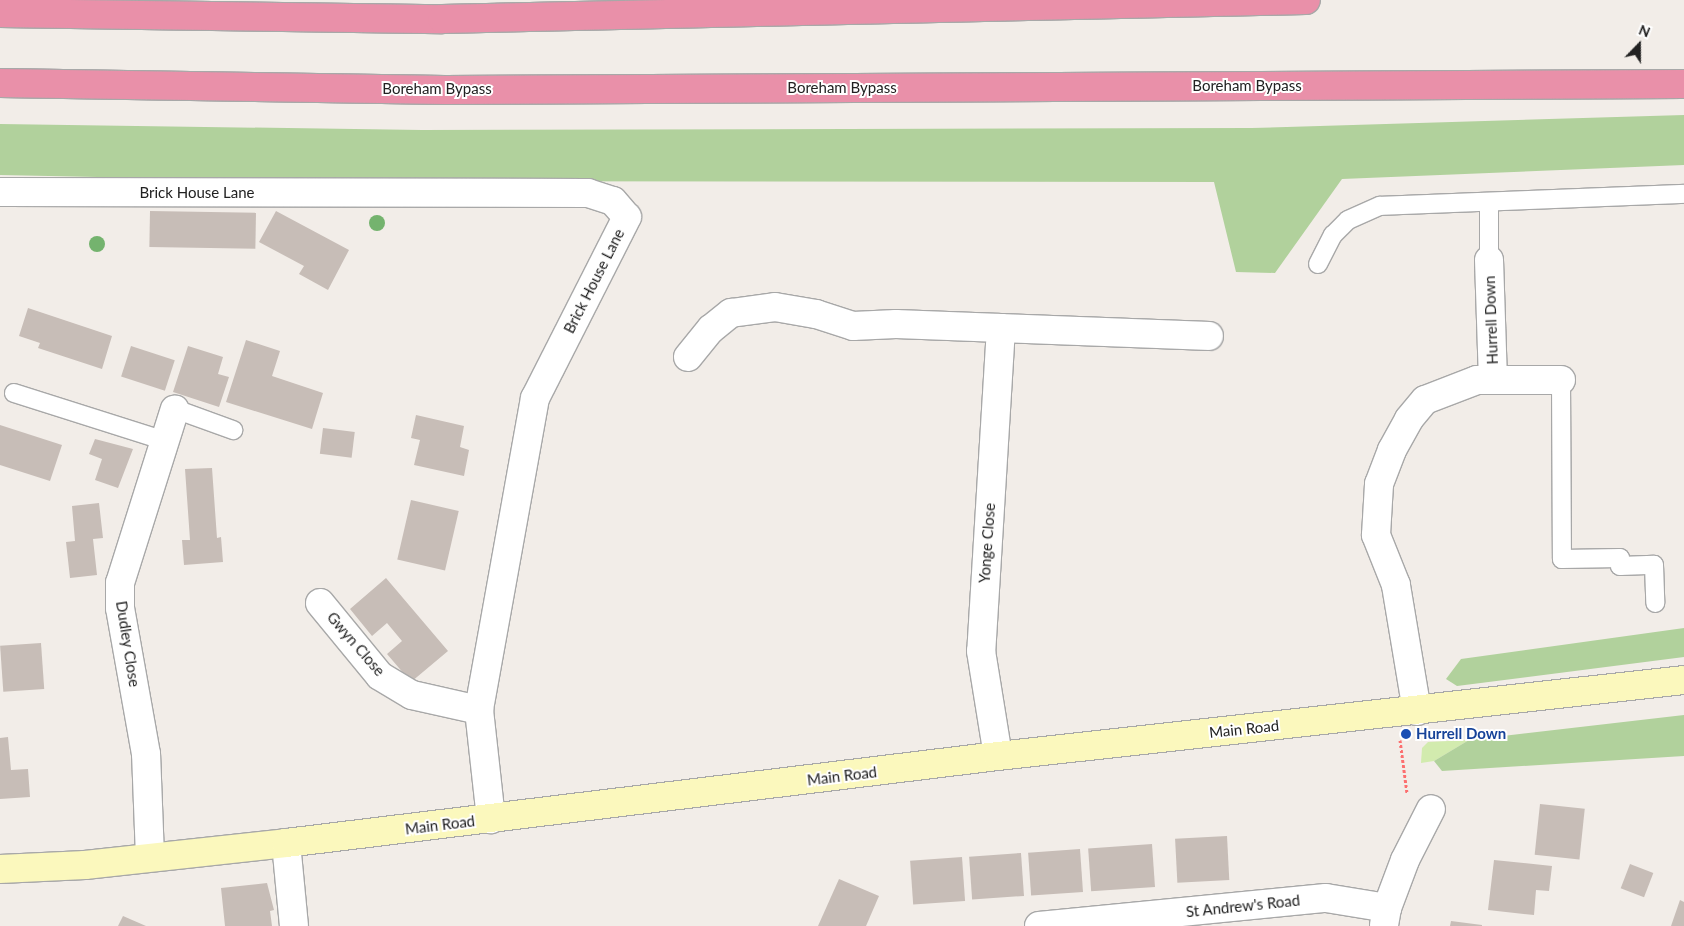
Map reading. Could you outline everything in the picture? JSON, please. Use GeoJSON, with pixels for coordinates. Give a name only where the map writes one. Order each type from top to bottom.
{"type":"FeatureCollection","features":[{"type":"Feature","properties":{"kind":"highway"},"geometry":{"type":"LineString","coordinates":[[0,13],[442,18],[1306,0]]}},
{"type":"Feature","properties":{"kind":"highway","name":"Boreham Bypass"},"geometry":{"type":"LineString","coordinates":[[0,83],[445,90],[1684,84]]}},
{"type":"Feature","properties":{"kind":"main road","name":"Main Road"},"geometry":{"type":"LineString","coordinates":[[0,869],[150,857],[491,819],[998,756],[1684,680]]}},
{"type":"Feature","properties":{"kind":"street","name":"Brick House Lane"},"geometry":{"type":"LineString","coordinates":[[0,192],[588,193],[614,201],[627,217],[535,398],[479,710],[491,819]]}},
{"type":"Feature","properties":{"kind":"street","name":"Hurrell Down"},"geometry":{"type":"LineString","coordinates":[[1489,260],[1493,380]]}},
{"type":"Feature","properties":{"kind":"street"},"geometry":{"type":"LineString","coordinates":[[688,357],[710,329],[731,313],[775,307],[816,314],[853,326],[896,324],[1209,336]]}},
{"type":"Feature","properties":{"kind":"street","name":"Yonge Close"},"geometry":{"type":"LineString","coordinates":[[998,756],[980,651],[1001,328]]}},
{"type":"Feature","properties":{"kind":"street","name":"Hurrell Down"},"geometry":{"type":"LineString","coordinates":[[1404,712],[1396,585],[1376,535],[1379,484],[1392,450],[1410,419],[1425,400],[1477,380],[1561,380]]}},
{"type":"Feature","properties":{"kind":"street","name":"Dudley Close"},"geometry":{"type":"LineString","coordinates":[[150,857],[146,754],[120,608],[120,583],[175,409]]}},
{"type":"Feature","properties":{"kind":"street","name":"Gwyn Close"},"geometry":{"type":"LineString","coordinates":[[320,603],[380,676],[412,695],[479,710]]}},
{"type":"Feature","properties":{"kind":"street","name":"St Andrew's Road"},"geometry":{"type":"LineString","coordinates":[[1039,926],[1326,898],[1385,917],[1412,844],[1419,803]]}},
{"type":"Feature","properties":{"kind":"street"},"geometry":{"type":"LineString","coordinates":[[286,842],[294,926]]}},
{"type":"Feature","properties":{"kind":"lane"},"geometry":{"type":"LineString","coordinates":[[1318,264],[1333,236],[1348,220],[1380,206],[1684,194]]}},
{"type":"Feature","properties":{"kind":"lane"},"geometry":{"type":"LineString","coordinates":[[1489,260],[1490,202]]}},
{"type":"Feature","properties":{"kind":"lane"},"geometry":{"type":"LineString","coordinates":[[1561,380],[1562,559],[1620,558],[1620,566],[1654,565],[1655,603]]}},
{"type":"Feature","properties":{"kind":"lane"},"geometry":{"type":"LineString","coordinates":[[14,393],[165,441]]}},
{"type":"Feature","properties":{"kind":"lane"},"geometry":{"type":"LineString","coordinates":[[175,409],[233,430]]}},
{"type":"Feature","properties":{"kind":"path"},"geometry":{"type":"LineString","coordinates":[[1404,712],[1403,752],[1419,803]]}},
{"type":"Feature","properties":{"kind":"green space"},"geometry":{"type":"Polygon","coordinates":[[[1684,115],[1684,165],[1342,179],[1275,273],[1236,272],[1214,182],[292,181],[0,175],[0,124],[422,130],[1252,128],[1684,115]]]}},
{"type":"Feature","properties":{"kind":"green space"},"geometry":{"type":"Polygon","coordinates":[[[1684,628],[1684,657],[1457,686],[1446,679],[1461,659],[1684,628]]]}},
{"type":"Feature","properties":{"kind":"green space"},"geometry":{"type":"Polygon","coordinates":[[[1684,715],[1684,756],[1442,771],[1434,761],[1469,740],[1684,715]]]}},
{"type":"Feature","properties":{"kind":"green space"},"geometry":{"type":"Polygon","coordinates":[[[1469,740],[1434,761],[1421,763],[1422,748],[1428,742],[1469,740]]]}},
{"type":"Feature","properties":{"kind":"building"},"geometry":{"type":"Polygon","coordinates":[[[150,211],[256,213],[255,249],[149,247],[150,211]]]}},
{"type":"Feature","properties":{"kind":"building"},"geometry":{"type":"Polygon","coordinates":[[[276,211],[349,250],[328,290],[299,274],[304,266],[259,242],[276,211]]]}},
{"type":"Feature","properties":{"kind":"building"},"geometry":{"type":"Polygon","coordinates":[[[28,308],[112,336],[102,369],[38,348],[40,343],[19,336],[28,308]]]}},
{"type":"Feature","properties":{"kind":"building"},"geometry":{"type":"Polygon","coordinates":[[[246,340],[280,351],[272,376],[323,393],[312,429],[226,402],[246,340]]]}},
{"type":"Feature","properties":{"kind":"building"},"geometry":{"type":"Polygon","coordinates":[[[131,346],[175,360],[165,391],[121,376],[131,346]]]}},
{"type":"Feature","properties":{"kind":"building"},"geometry":{"type":"Polygon","coordinates":[[[188,346],[223,357],[218,374],[229,377],[219,407],[173,392],[188,346]]]}},
{"type":"Feature","properties":{"kind":"building"},"geometry":{"type":"Polygon","coordinates":[[[416,415],[464,426],[460,447],[469,450],[464,476],[414,465],[420,440],[411,438],[416,415]]]}},
{"type":"Feature","properties":{"kind":"building"},"geometry":{"type":"Polygon","coordinates":[[[0,425],[62,445],[50,481],[0,465],[0,425]]]}},
{"type":"Feature","properties":{"kind":"building"},"geometry":{"type":"Polygon","coordinates":[[[323,428],[355,432],[352,458],[320,454],[323,428]]]}},
{"type":"Feature","properties":{"kind":"building"},"geometry":{"type":"Polygon","coordinates":[[[95,439],[133,449],[118,488],[95,480],[102,459],[89,454],[95,439]]]}},
{"type":"Feature","properties":{"kind":"building"},"geometry":{"type":"Polygon","coordinates":[[[212,468],[217,538],[221,537],[223,562],[184,565],[182,540],[190,540],[185,469],[212,468]]]}},
{"type":"Feature","properties":{"kind":"building"},"geometry":{"type":"Polygon","coordinates":[[[411,500],[459,511],[445,570],[397,559],[411,500]]]}},
{"type":"Feature","properties":{"kind":"building"},"geometry":{"type":"Polygon","coordinates":[[[99,503],[103,538],[93,539],[97,575],[70,578],[66,542],[75,541],[72,506],[99,503]]]}},
{"type":"Feature","properties":{"kind":"building"},"geometry":{"type":"Polygon","coordinates":[[[386,578],[448,651],[411,682],[387,654],[402,641],[387,623],[372,636],[350,609],[386,578]]]}},
{"type":"Feature","properties":{"kind":"building"},"geometry":{"type":"Polygon","coordinates":[[[41,643],[44,689],[3,692],[0,646],[41,643]]]}},
{"type":"Feature","properties":{"kind":"building"},"geometry":{"type":"Polygon","coordinates":[[[8,737],[11,770],[28,769],[30,797],[0,799],[0,738],[8,737]]]}},
{"type":"Feature","properties":{"kind":"building"},"geometry":{"type":"Polygon","coordinates":[[[1540,804],[1585,809],[1579,859],[1535,855],[1540,804]]]}},
{"type":"Feature","properties":{"kind":"building"},"geometry":{"type":"Polygon","coordinates":[[[1227,836],[1229,880],[1177,883],[1175,839],[1227,836]]]}},
{"type":"Feature","properties":{"kind":"building"},"geometry":{"type":"Polygon","coordinates":[[[1152,844],[1155,887],[1091,891],[1088,848],[1152,844]]]}},
{"type":"Feature","properties":{"kind":"building"},"geometry":{"type":"Polygon","coordinates":[[[1080,849],[1083,892],[1031,896],[1028,853],[1080,849]]]}},
{"type":"Feature","properties":{"kind":"building"},"geometry":{"type":"Polygon","coordinates":[[[1021,853],[1024,896],[972,900],[969,857],[1021,853]]]}},
{"type":"Feature","properties":{"kind":"building"},"geometry":{"type":"Polygon","coordinates":[[[962,857],[965,901],[913,905],[910,861],[962,857]]]}},
{"type":"Feature","properties":{"kind":"building"},"geometry":{"type":"Polygon","coordinates":[[[1494,860],[1552,866],[1549,891],[1536,890],[1534,915],[1488,910],[1494,860]]]}},
{"type":"Feature","properties":{"kind":"building"},"geometry":{"type":"Polygon","coordinates":[[[1630,864],[1653,873],[1644,897],[1621,888],[1630,864]]]}},
{"type":"Feature","properties":{"kind":"building"},"geometry":{"type":"Polygon","coordinates":[[[839,879],[879,896],[866,926],[818,926],[839,879]]]}},
{"type":"Feature","properties":{"kind":"building"},"geometry":{"type":"Polygon","coordinates":[[[267,883],[274,910],[270,911],[272,926],[225,926],[221,888],[267,883]]]}},
{"type":"Feature","properties":{"kind":"building"},"geometry":{"type":"Polygon","coordinates":[[[1680,900],[1684,902],[1684,926],[1671,926],[1680,900]]]}},
{"type":"Feature","properties":{"kind":"building"},"geometry":{"type":"Polygon","coordinates":[[[123,916],[146,926],[118,926],[123,916]]]}},
{"type":"Feature","properties":{"kind":"building"},"geometry":{"type":"Polygon","coordinates":[[[1451,921],[1482,925],[1482,926],[1450,926],[1451,921]]]}},
{"type":"Feature","properties":{"kind":"place","name":"Hurrell Down"},"geometry":{"type":"Point","coordinates":[1406,734]}}]}
